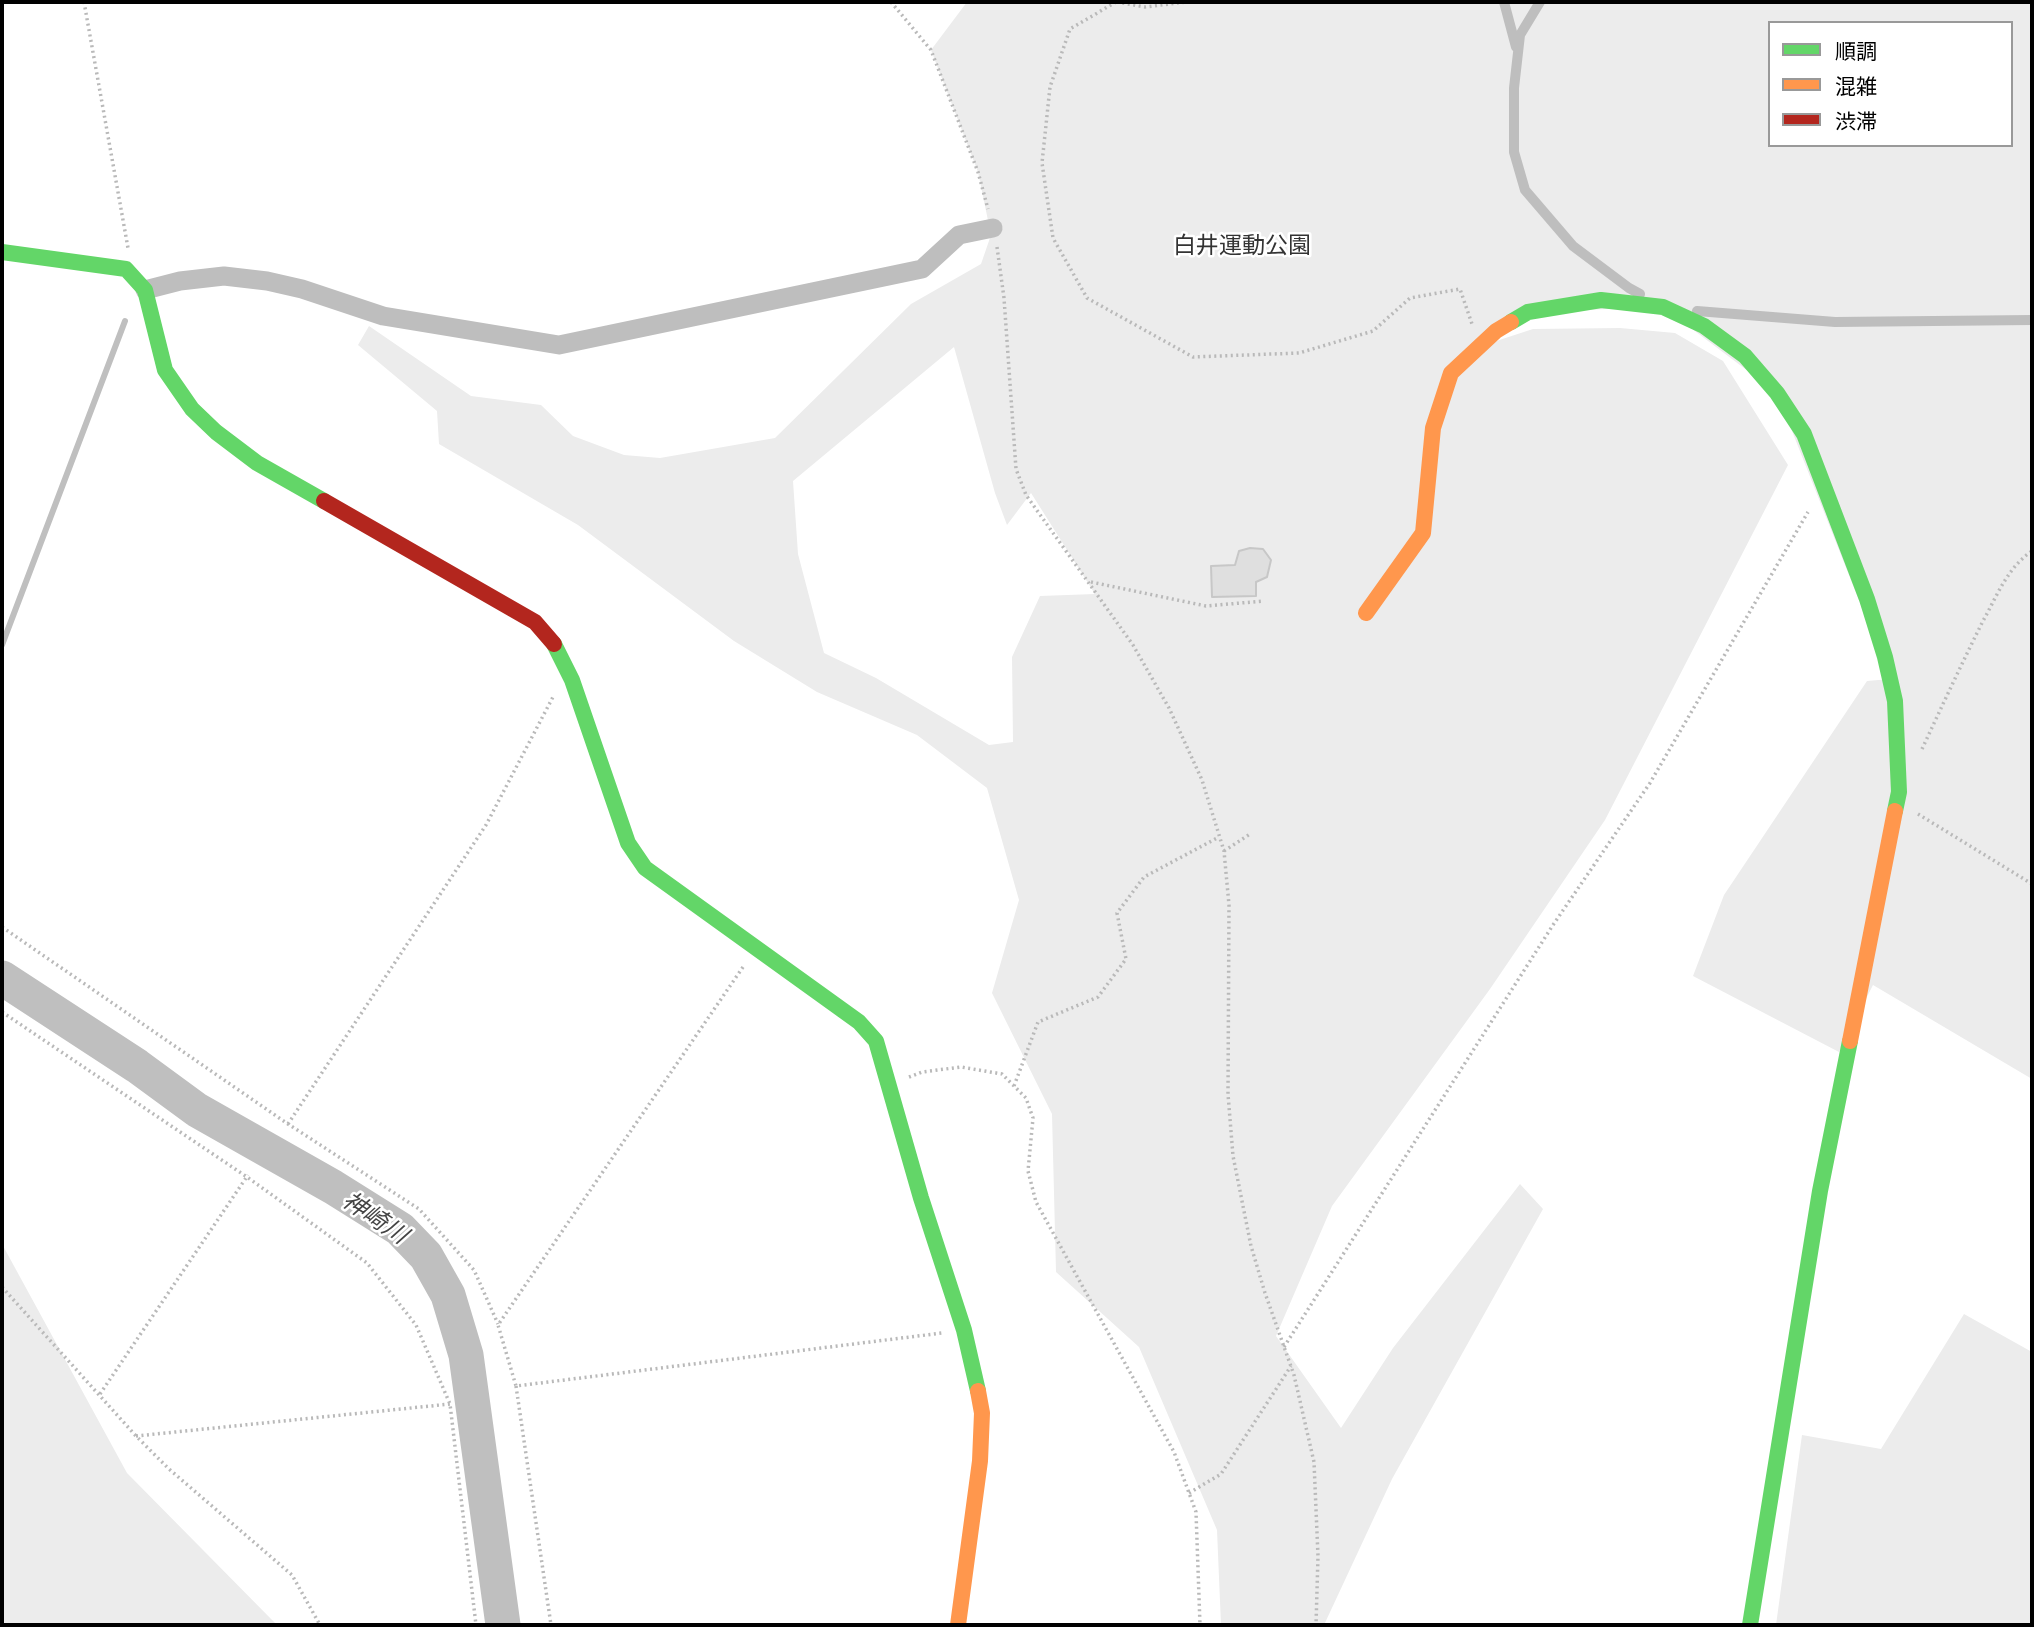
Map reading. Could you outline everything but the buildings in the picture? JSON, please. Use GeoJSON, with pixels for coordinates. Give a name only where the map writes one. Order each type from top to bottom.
{"type":"FeatureCollection","features":[{"type":"Feature","properties":{"kind":"street"},"geometry":{"type":"LineString","coordinates":[[145,290],[180,281],[224,276],[267,281],[302,289],[383,316],[559,345],[922,269],[959,235],[993,228]]}},
{"type":"Feature","properties":{"kind":"street"},"geometry":{"type":"LineString","coordinates":[[2,252],[126,270],[145,290],[165,370],[192,409],[216,432],[257,463],[535,622],[556,647],[572,680],[628,843],[645,868],[859,1022],[876,1041],[921,1198],[964,1330],[982,1413],[980,1461],[958,1625]]}},
{"type":"Feature","properties":{"kind":"street"},"geometry":{"type":"LineString","coordinates":[[1366,613],[1423,533],[1433,428],[1451,373],[1496,331],[1528,312],[1601,300],[1663,307],[1704,326],[1745,356],[1777,393],[1804,434],[1867,599],[1895,701],[1898,802],[1820,1191],[1750,1625]]}},
{"type":"Feature","properties":{"kind":"lane"},"geometry":{"type":"LineString","coordinates":[[1504,2],[1518,54]]}},
{"type":"Feature","properties":{"kind":"lane"},"geometry":{"type":"LineString","coordinates":[[1540,2],[1520,35],[1514,88],[1514,152],[1525,190],[1573,246],[1629,288],[1663,307],[1719,314],[1835,322],[2032,320]]}},
{"type":"Feature","properties":{"kind":"path"},"geometry":{"type":"LineString","coordinates":[[84,2],[128,248],[126,270]]}},
{"type":"Feature","properties":{"kind":"path"},"geometry":{"type":"LineString","coordinates":[[891,2],[931,50],[978,172],[993,228],[1004,298],[1016,469],[1026,495],[1133,645],[1169,708],[1202,780],[1224,851],[1229,905],[1228,1094],[1233,1156],[1251,1246],[1291,1366],[1314,1462],[1318,1556],[1316,1625]]}},
{"type":"Feature","properties":{"kind":"path"},"geometry":{"type":"LineString","coordinates":[[1186,2],[1144,7],[1117,2],[1070,29],[1050,87],[1042,163],[1053,238],[1087,298],[1193,357],[1299,353],[1373,331],[1410,298],[1460,289],[1472,325]]}},
{"type":"Feature","properties":{"kind":"path"},"geometry":{"type":"LineString","coordinates":[[1284,1347],[1553,925],[1650,783],[1823,486]]}},
{"type":"Feature","properties":{"kind":"path"},"geometry":{"type":"LineString","coordinates":[[1921,752],[2008,575],[2022,558],[2032,551]]}},
{"type":"Feature","properties":{"kind":"path"},"geometry":{"type":"LineString","coordinates":[[1089,581],[1206,606],[1264,601]]}},
{"type":"Feature","properties":{"kind":"path"},"geometry":{"type":"LineString","coordinates":[[288,1124],[486,825],[556,691]]}},
{"type":"Feature","properties":{"kind":"path"},"geometry":{"type":"LineString","coordinates":[[1898,802],[2032,884]]}},
{"type":"Feature","properties":{"kind":"path"},"geometry":{"type":"LineString","coordinates":[[1224,851],[1250,834]]}},
{"type":"Feature","properties":{"kind":"path"},"geometry":{"type":"LineString","coordinates":[[1014,1086],[1038,1022],[1098,997],[1126,959],[1116,913],[1144,877],[1220,837]]}},
{"type":"Feature","properties":{"kind":"path"},"geometry":{"type":"LineString","coordinates":[[2,927],[288,1124],[419,1209],[474,1270],[498,1325],[516,1386],[551,1625]]}},
{"type":"Feature","properties":{"kind":"path"},"geometry":{"type":"LineString","coordinates":[[498,1325],[756,948]]}},
{"type":"Feature","properties":{"kind":"path"},"geometry":{"type":"LineString","coordinates":[[2,1012],[247,1176],[367,1263],[416,1325],[450,1404],[476,1625]]}},
{"type":"Feature","properties":{"kind":"path"},"geometry":{"type":"LineString","coordinates":[[888,1085],[922,1072],[961,1068],[1002,1074],[1026,1098],[1033,1118],[1028,1171],[1036,1202],[1174,1451],[1196,1512],[1200,1625]]}},
{"type":"Feature","properties":{"kind":"path"},"geometry":{"type":"LineString","coordinates":[[100,1394],[247,1176]]}},
{"type":"Feature","properties":{"kind":"path"},"geometry":{"type":"LineString","coordinates":[[2,1287],[136,1436],[292,1575],[320,1625]]}},
{"type":"Feature","properties":{"kind":"path"},"geometry":{"type":"LineString","coordinates":[[516,1386],[964,1330]]}},
{"type":"Feature","properties":{"kind":"path"},"geometry":{"type":"LineString","coordinates":[[1189,1493],[1221,1474],[1291,1366]]}},
{"type":"Feature","properties":{"kind":"path"},"geometry":{"type":"LineString","coordinates":[[136,1436],[450,1404]]}},
{"type":"Feature","properties":{"kind":"green space","name":"白井運動公園"},"geometry":{"type":"Polygon","coordinates":[[[967,2],[2032,2],[2032,1079],[1873,985],[1839,1052],[1693,976],[1724,895],[1867,681],[1890,679],[1777,393],[1663,307],[1528,312],[1481,346],[1533,329],[1620,328],[1675,333],[1723,361],[1788,465],[1605,820],[1490,989],[1332,1206],[1276,1336],[1341,1428],[1393,1348],[1520,1184],[1543,1209],[1392,1479],[1324,1625],[1221,1625],[1217,1530],[1139,1347],[1056,1272],[1052,1114],[992,993],[1019,900],[987,788],[917,735],[817,692],[734,641],[578,525],[439,444],[437,411],[358,345],[369,326],[471,396],[541,405],[573,436],[624,455],[660,458],[775,438],[911,304],[981,264],[991,235],[978,172],[931,50],[967,2]],[[954,347],[793,481],[798,554],[824,653],[876,678],[989,745],[1013,742],[1012,657],[1040,596],[1095,594],[1031,493],[1007,525],[995,493],[954,347]]]}},
{"type":"Feature","properties":{"kind":"green space"},"geometry":{"type":"Polygon","coordinates":[[[2,1244],[127,1473],[277,1625],[2,1625],[2,1244]]]}},
{"type":"Feature","properties":{"kind":"green space"},"geometry":{"type":"Polygon","coordinates":[[[1964,1314],[2032,1352],[2032,1625],[1776,1625],[1802,1435],[1881,1449],[1964,1314]]]}},
{"type":"Feature","properties":{"kind":"waterway"},"geometry":{"type":"LineString","coordinates":[[2,645],[125,321]]}},
{"type":"Feature","properties":{"kind":"waterway","name":"神崎川"},"geometry":{"type":"LineString","coordinates":[[2,978],[137,1066],[197,1110],[333,1187],[400,1229],[426,1256],[448,1295],[466,1355],[503,1625]]}},
{"type":"Feature","properties":{"kind":"traffic: fast"},"geometry":{"type":"LineString","coordinates":[[2,252],[126,269],[145,290],[165,370],[192,409],[216,432],[257,463],[324,501]]}},
{"type":"Feature","properties":{"kind":"traffic: fast"},"geometry":{"type":"LineString","coordinates":[[1511,322],[1528,312],[1601,300],[1663,307],[1704,326],[1745,356],[1777,393],[1804,434],[1867,599],[1885,657],[1895,701],[1899,792],[1895,811]]}},
{"type":"Feature","properties":{"kind":"traffic: fast"},"geometry":{"type":"LineString","coordinates":[[554,644],[572,680],[628,843],[645,868],[859,1022],[876,1041],[921,1198],[964,1330],[978,1391]]}},
{"type":"Feature","properties":{"kind":"traffic: fast"},"geometry":{"type":"LineString","coordinates":[[1750,1625],[1820,1191],[1850,1041]]}},
{"type":"Feature","properties":{"kind":"traffic: slow"},"geometry":{"type":"LineString","coordinates":[[1366,613],[1423,533],[1433,428],[1451,373],[1496,331],[1511,322]]}},
{"type":"Feature","properties":{"kind":"traffic: slow"},"geometry":{"type":"LineString","coordinates":[[1850,1041],[1895,811]]}},
{"type":"Feature","properties":{"kind":"traffic: slow"},"geometry":{"type":"LineString","coordinates":[[958,1625],[980,1461],[982,1413],[978,1391]]}},
{"type":"Feature","properties":{"kind":"traffic: jam"},"geometry":{"type":"LineString","coordinates":[[324,501],[535,622],[554,644]]}}]}
